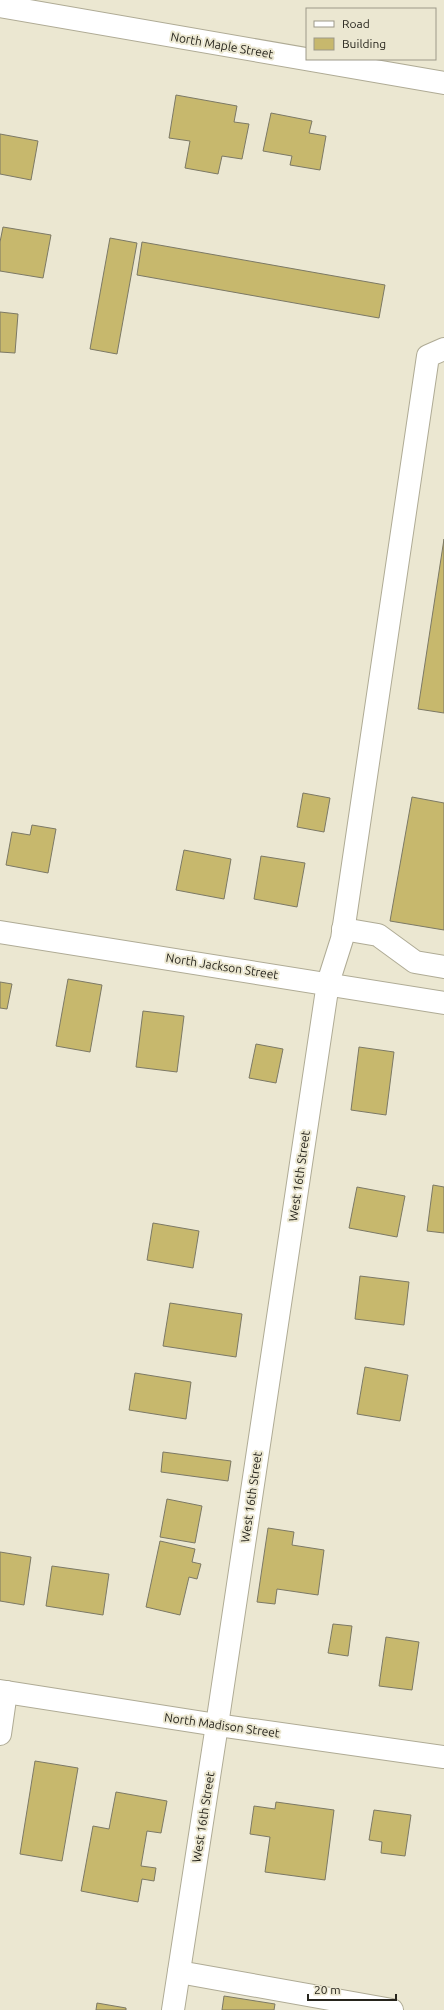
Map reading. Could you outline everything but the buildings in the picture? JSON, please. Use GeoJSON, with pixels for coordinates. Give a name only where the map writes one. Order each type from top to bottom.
{"type":"FeatureCollection","features":[{"type":"Feature","properties":{"kind":"street","name":"North Maple Street"},"geometry":{"type":"LineString","coordinates":[[0,6],[306,59]]}},
{"type":"Feature","properties":{"kind":"street","name":"North Maple Street"},"geometry":{"type":"LineString","coordinates":[[311,60],[444,83]]}},
{"type":"Feature","properties":{"kind":"street","name":"West 16th Street"},"geometry":{"type":"LineString","coordinates":[[173,2010],[218,1725],[328,983],[343,929],[428,356],[444,349]]}},
{"type":"Feature","properties":{"kind":"street"},"geometry":{"type":"LineString","coordinates":[[343,929],[378,935],[415,962],[444,968]]}},
{"type":"Feature","properties":{"kind":"street","name":"North Jackson Street"},"geometry":{"type":"LineString","coordinates":[[0,932],[328,983],[444,1003]]}},
{"type":"Feature","properties":{"kind":"street"},"geometry":{"type":"LineString","coordinates":[[0,1734],[3,1692]]}},
{"type":"Feature","properties":{"kind":"street","name":"North Madison Street"},"geometry":{"type":"LineString","coordinates":[[3,1692],[218,1725],[444,1757]]}},
{"type":"Feature","properties":{"kind":"street"},"geometry":{"type":"LineString","coordinates":[[179,1972],[392,2010]]}}]}
